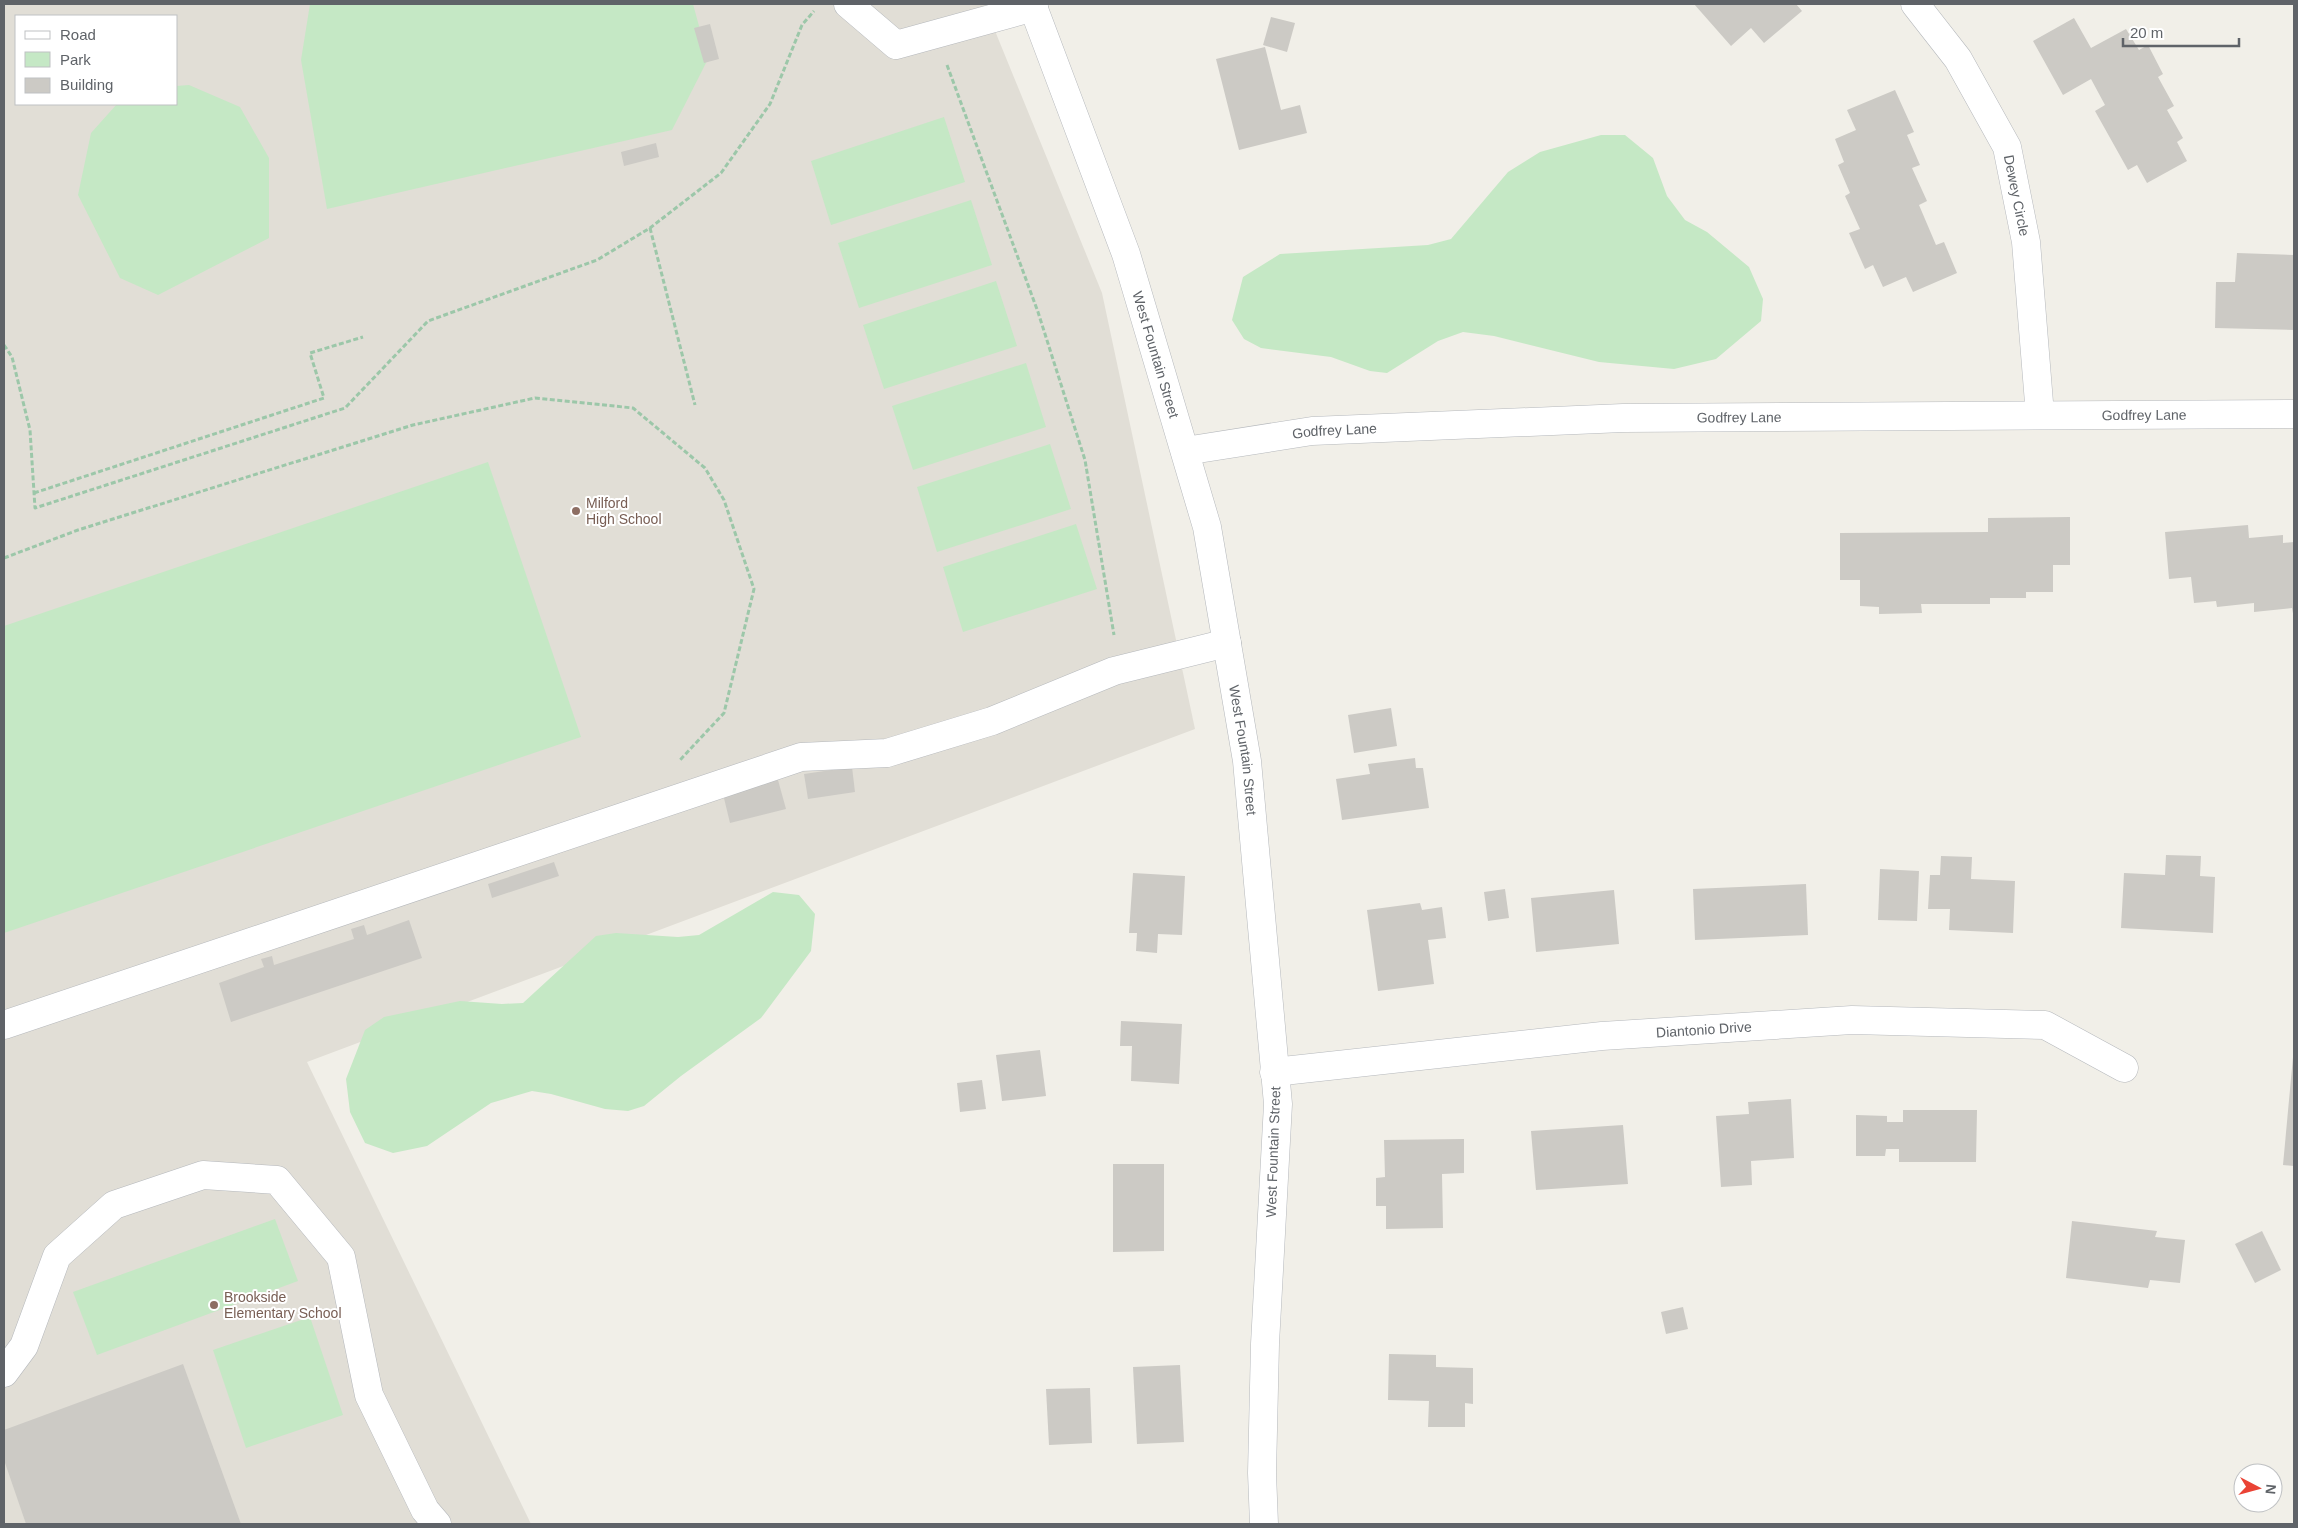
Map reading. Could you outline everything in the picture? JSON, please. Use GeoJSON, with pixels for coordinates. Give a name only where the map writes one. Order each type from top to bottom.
{"type":"FeatureCollection","features":[{"type":"Feature","properties":{"kind":"street"},"geometry":{"type":"LineString","coordinates":[[848,4],[896,45],[1033,5]]}},
{"type":"Feature","properties":{"kind":"street","name":"Dewey Circle"},"geometry":{"type":"LineString","coordinates":[[1915,4],[1958,59],[2007,147],[2026,242],[2040,415]]}},
{"type":"Feature","properties":{"kind":"street","name":"West Fountain Street"},"geometry":{"type":"LineString","coordinates":[[1033,5],[1126,254],[1207,527],[1247,761],[1278,1104],[1265,1344],[1262,1473],[1264,1524]]}},
{"type":"Feature","properties":{"kind":"street","name":"Godfrey Lane"},"geometry":{"type":"LineString","coordinates":[[1185,451],[1312,431],[1604,418],[2294,414]]}},
{"type":"Feature","properties":{"kind":"street"},"geometry":{"type":"LineString","coordinates":[[4,1025],[801,757],[887,753],[992,722],[1120,669],[1227,643]]}},
{"type":"Feature","properties":{"kind":"street","name":"Diantonio Drive"},"geometry":{"type":"LineString","coordinates":[[1274,1072],[1602,1036],[1852,1020],[2045,1025],[2124,1068]]}},
{"type":"Feature","properties":{"kind":"street"},"geometry":{"type":"LineString","coordinates":[[4,1372],[24,1346],[57,1256],[114,1204],[203,1175],[277,1180],[341,1257],[369,1395],[424,1510],[437,1524]]}},
{"type":"Feature","properties":{"kind":"path"},"geometry":{"type":"LineString","coordinates":[[4,346],[12,357],[30,430],[35,508],[345,408],[428,321],[597,260],[650,228],[721,173],[770,104],[802,25],[815,11]]}},
{"type":"Feature","properties":{"kind":"path"},"geometry":{"type":"LineString","coordinates":[[936,34],[1038,312],[1085,460],[1120,669]]}},
{"type":"Feature","properties":{"kind":"path"},"geometry":{"type":"LineString","coordinates":[[650,228],[695,405]]}},
{"type":"Feature","properties":{"kind":"path"},"geometry":{"type":"LineString","coordinates":[[34,493],[324,398],[310,353],[363,337]]}},
{"type":"Feature","properties":{"kind":"path"},"geometry":{"type":"LineString","coordinates":[[4,558],[78,530],[413,425],[535,398],[633,408],[706,468],[724,500],[754,589],[724,713],[678,762]]}},
{"type":"Feature","properties":{"kind":"shaded area","name":"Milford High School"},"geometry":{"type":"Polygon","coordinates":[[[4,4],[984,4],[1102,293],[1195,729],[307,1062],[531,1524],[4,1524],[4,4]]]}},
{"type":"Feature","properties":{"kind":"green space"},"geometry":{"type":"Polygon","coordinates":[[[310,4],[693,4],[708,59],[672,130],[327,209],[301,60],[310,4]]]}},
{"type":"Feature","properties":{"kind":"green space"},"geometry":{"type":"Polygon","coordinates":[[[189,85],[240,107],[269,158],[269,238],[158,295],[120,278],[78,195],[91,133],[116,105],[178,105],[178,86],[189,85]]]}},
{"type":"Feature","properties":{"kind":"green space"},"geometry":{"type":"Polygon","coordinates":[[[944,117],[965,182],[831,225],[811,161],[944,117]]]}},
{"type":"Feature","properties":{"kind":"green space"},"geometry":{"type":"Polygon","coordinates":[[[1601,135],[1625,135],[1653,158],[1667,196],[1685,220],[1707,232],[1749,267],[1763,299],[1761,321],[1716,359],[1674,369],[1599,362],[1494,336],[1463,332],[1438,341],[1387,373],[1370,371],[1331,357],[1261,348],[1244,339],[1232,320],[1243,277],[1280,254],[1428,245],[1451,239],[1508,172],[1540,152],[1601,135]]]}},
{"type":"Feature","properties":{"kind":"green space"},"geometry":{"type":"Polygon","coordinates":[[[971,200],[992,265],[859,308],[838,243],[971,200]]]}},
{"type":"Feature","properties":{"kind":"green space"},"geometry":{"type":"Polygon","coordinates":[[[996,281],[1017,346],[884,389],[863,325],[996,281]]]}},
{"type":"Feature","properties":{"kind":"green space"},"geometry":{"type":"Polygon","coordinates":[[[1026,363],[1046,427],[913,470],[892,406],[1026,363]]]}},
{"type":"Feature","properties":{"kind":"green space"},"geometry":{"type":"Polygon","coordinates":[[[1050,444],[1071,509],[937,552],[917,487],[1050,444]]]}},
{"type":"Feature","properties":{"kind":"green space"},"geometry":{"type":"Polygon","coordinates":[[[488,462],[581,737],[4,933],[4,626],[488,462]]]}},
{"type":"Feature","properties":{"kind":"green space"},"geometry":{"type":"Polygon","coordinates":[[[1076,524],[1097,589],[963,632],[943,567],[1076,524]]]}},
{"type":"Feature","properties":{"kind":"green space"},"geometry":{"type":"Polygon","coordinates":[[[773,892],[799,895],[815,914],[811,951],[761,1018],[681,1076],[644,1106],[628,1111],[605,1109],[551,1094],[532,1091],[491,1103],[427,1146],[393,1153],[365,1143],[350,1112],[346,1079],[365,1030],[384,1017],[460,1001],[502,1004],[523,1003],[596,936],[616,933],[678,937],[699,935],[773,892]]]}},
{"type":"Feature","properties":{"kind":"green space"},"geometry":{"type":"Polygon","coordinates":[[[275,1219],[298,1281],[97,1355],[73,1292],[275,1219]]]}},
{"type":"Feature","properties":{"kind":"green space"},"geometry":{"type":"Polygon","coordinates":[[[310,1317],[343,1415],[246,1448],[213,1350],[310,1317]]]}},
{"type":"Feature","properties":{"kind":"building"},"geometry":{"type":"Polygon","coordinates":[[[1694,4],[1796,4],[1802,11],[1764,43],[1751,28],[1731,46],[1694,4]]]}},
{"type":"Feature","properties":{"kind":"building"},"geometry":{"type":"Polygon","coordinates":[[[1271,17],[1295,23],[1287,52],[1263,45],[1271,17]]]}},
{"type":"Feature","properties":{"kind":"building"},"geometry":{"type":"Polygon","coordinates":[[[2074,18],[2091,48],[2126,29],[2139,50],[2148,45],[2163,74],[2158,77],[2174,106],[2167,110],[2183,138],[2177,142],[2187,161],[2147,183],[2137,165],[2128,170],[2095,111],[2105,105],[2091,79],[2063,95],[2033,41],[2074,18]]]}},
{"type":"Feature","properties":{"kind":"building"},"geometry":{"type":"Polygon","coordinates":[[[710,24],[719,59],[704,63],[694,28],[710,24]]]}},
{"type":"Feature","properties":{"kind":"building"},"geometry":{"type":"Polygon","coordinates":[[[1265,47],[1281,110],[1300,105],[1307,133],[1239,150],[1216,59],[1265,47]]]}},
{"type":"Feature","properties":{"kind":"building"},"geometry":{"type":"Polygon","coordinates":[[[1895,90],[1914,132],[1907,135],[1920,165],[1912,168],[1927,201],[1919,205],[1936,245],[1944,242],[1957,273],[1913,292],[1906,277],[1883,287],[1873,265],[1865,269],[1849,233],[1860,229],[1845,196],[1850,193],[1838,165],[1844,162],[1835,139],[1856,130],[1847,110],[1895,90]]]}},
{"type":"Feature","properties":{"kind":"building"},"geometry":{"type":"Polygon","coordinates":[[[656,143],[659,157],[624,166],[621,152],[656,143]]]}},
{"type":"Feature","properties":{"kind":"building"},"geometry":{"type":"Polygon","coordinates":[[[2237,253],[2294,255],[2294,330],[2215,328],[2216,282],[2235,282],[2237,253]]]}},
{"type":"Feature","properties":{"kind":"building"},"geometry":{"type":"Polygon","coordinates":[[[2070,517],[2070,565],[2053,565],[2053,592],[2026,592],[2026,598],[1990,598],[1990,604],[1921,604],[1922,613],[1879,614],[1879,607],[1860,606],[1860,580],[1840,580],[1840,533],[1988,532],[1988,518],[2070,517]]]}},
{"type":"Feature","properties":{"kind":"building"},"geometry":{"type":"Polygon","coordinates":[[[2248,525],[2249,538],[2283,535],[2283,543],[2294,542],[2294,619],[2292,608],[2254,612],[2254,603],[2217,607],[2216,601],[2194,603],[2191,577],[2169,579],[2165,532],[2248,525]]]}},
{"type":"Feature","properties":{"kind":"building"},"geometry":{"type":"Polygon","coordinates":[[[1391,708],[1397,746],[1354,753],[1348,715],[1391,708]]]}},
{"type":"Feature","properties":{"kind":"building"},"geometry":{"type":"Polygon","coordinates":[[[1415,758],[1416,768],[1423,768],[1429,808],[1342,820],[1336,779],[1370,774],[1368,764],[1415,758]]]}},
{"type":"Feature","properties":{"kind":"building"},"geometry":{"type":"Polygon","coordinates":[[[852,767],[855,792],[808,799],[804,774],[852,767]]]}},
{"type":"Feature","properties":{"kind":"building"},"geometry":{"type":"Polygon","coordinates":[[[778,780],[786,809],[730,823],[723,794],[778,780]]]}},
{"type":"Feature","properties":{"kind":"building"},"geometry":{"type":"Polygon","coordinates":[[[2166,855],[2201,856],[2200,876],[2215,877],[2213,933],[2121,928],[2124,873],[2165,875],[2166,855]]]}},
{"type":"Feature","properties":{"kind":"building"},"geometry":{"type":"Polygon","coordinates":[[[1941,856],[1972,857],[1971,879],[2015,881],[2013,933],[1949,930],[1950,909],[1928,909],[1930,875],[1940,875],[1941,856]]]}},
{"type":"Feature","properties":{"kind":"building"},"geometry":{"type":"Polygon","coordinates":[[[554,862],[559,876],[492,898],[488,884],[554,862]]]}},
{"type":"Feature","properties":{"kind":"building"},"geometry":{"type":"Polygon","coordinates":[[[1880,869],[1919,871],[1917,921],[1878,920],[1880,869]]]}},
{"type":"Feature","properties":{"kind":"building"},"geometry":{"type":"Polygon","coordinates":[[[1133,873],[1185,876],[1182,935],[1158,934],[1157,953],[1136,951],[1137,933],[1129,933],[1133,873]]]}},
{"type":"Feature","properties":{"kind":"building"},"geometry":{"type":"Polygon","coordinates":[[[1806,884],[1808,935],[1695,940],[1693,889],[1806,884]]]}},
{"type":"Feature","properties":{"kind":"building"},"geometry":{"type":"Polygon","coordinates":[[[1505,889],[1509,918],[1488,921],[1484,892],[1505,889]]]}},
{"type":"Feature","properties":{"kind":"building"},"geometry":{"type":"Polygon","coordinates":[[[1614,890],[1619,944],[1536,952],[1531,898],[1614,890]]]}},
{"type":"Feature","properties":{"kind":"building"},"geometry":{"type":"Polygon","coordinates":[[[1420,903],[1422,910],[1442,907],[1446,938],[1428,940],[1434,984],[1378,991],[1367,910],[1420,903]]]}},
{"type":"Feature","properties":{"kind":"building"},"geometry":{"type":"Polygon","coordinates":[[[409,920],[422,958],[231,1022],[219,983],[264,967],[261,959],[272,956],[274,965],[354,939],[351,929],[364,925],[367,935],[409,920]]]}},
{"type":"Feature","properties":{"kind":"building"},"geometry":{"type":"Polygon","coordinates":[[[1121,1021],[1182,1024],[1179,1084],[1131,1081],[1132,1046],[1120,1046],[1121,1021]]]}},
{"type":"Feature","properties":{"kind":"building"},"geometry":{"type":"Polygon","coordinates":[[[1040,1050],[1046,1096],[1002,1101],[996,1055],[1040,1050]]]}},
{"type":"Feature","properties":{"kind":"building"},"geometry":{"type":"Polygon","coordinates":[[[2294,1057],[2294,1166],[2283,1165],[2294,1057]]]}},
{"type":"Feature","properties":{"kind":"building"},"geometry":{"type":"Polygon","coordinates":[[[982,1080],[986,1109],[960,1112],[957,1083],[982,1080]]]}},
{"type":"Feature","properties":{"kind":"building"},"geometry":{"type":"Polygon","coordinates":[[[1791,1099],[1794,1158],[1751,1161],[1752,1185],[1721,1187],[1716,1116],[1749,1114],[1748,1102],[1791,1099]]]}},
{"type":"Feature","properties":{"kind":"building"},"geometry":{"type":"Polygon","coordinates":[[[1903,1110],[1977,1110],[1976,1162],[1899,1162],[1899,1149],[1886,1149],[1885,1156],[1856,1156],[1856,1115],[1887,1116],[1887,1122],[1903,1122],[1903,1110]]]}},
{"type":"Feature","properties":{"kind":"building"},"geometry":{"type":"Polygon","coordinates":[[[1623,1125],[1628,1184],[1536,1190],[1531,1131],[1623,1125]]]}},
{"type":"Feature","properties":{"kind":"building"},"geometry":{"type":"Polygon","coordinates":[[[1464,1139],[1464,1173],[1442,1174],[1443,1228],[1386,1229],[1386,1206],[1376,1206],[1376,1178],[1385,1177],[1384,1140],[1464,1139]]]}},
{"type":"Feature","properties":{"kind":"building"},"geometry":{"type":"Polygon","coordinates":[[[1113,1164],[1164,1164],[1164,1251],[1113,1252],[1113,1164]]]}},
{"type":"Feature","properties":{"kind":"building"},"geometry":{"type":"Polygon","coordinates":[[[2072,1221],[2157,1231],[2155,1237],[2185,1240],[2180,1283],[2150,1280],[2148,1288],[2066,1278],[2072,1221]]]}},
{"type":"Feature","properties":{"kind":"building"},"geometry":{"type":"Polygon","coordinates":[[[2262,1231],[2281,1270],[2255,1283],[2235,1244],[2262,1231]]]}},
{"type":"Feature","properties":{"kind":"building"},"geometry":{"type":"Polygon","coordinates":[[[1683,1307],[1688,1329],[1666,1334],[1661,1312],[1683,1307]]]}},
{"type":"Feature","properties":{"kind":"building"},"geometry":{"type":"Polygon","coordinates":[[[1389,1354],[1436,1355],[1436,1367],[1473,1368],[1473,1404],[1465,1403],[1465,1427],[1428,1427],[1429,1401],[1388,1400],[1389,1354]]]}},
{"type":"Feature","properties":{"kind":"building"},"geometry":{"type":"Polygon","coordinates":[[[183,1364],[241,1524],[26,1524],[4,1460],[4,1430],[183,1364]]]}},
{"type":"Feature","properties":{"kind":"building"},"geometry":{"type":"Polygon","coordinates":[[[1180,1365],[1184,1442],[1137,1444],[1133,1367],[1180,1365]]]}},
{"type":"Feature","properties":{"kind":"building"},"geometry":{"type":"Polygon","coordinates":[[[1090,1388],[1092,1443],[1049,1445],[1046,1389],[1090,1388]]]}},
{"type":"Feature","properties":{"kind":"place","name":"Milford High School"},"geometry":{"type":"Point","coordinates":[576,511]}},
{"type":"Feature","properties":{"kind":"place","name":"Brookside Elementary School"},"geometry":{"type":"Point","coordinates":[214,1305]}}]}
